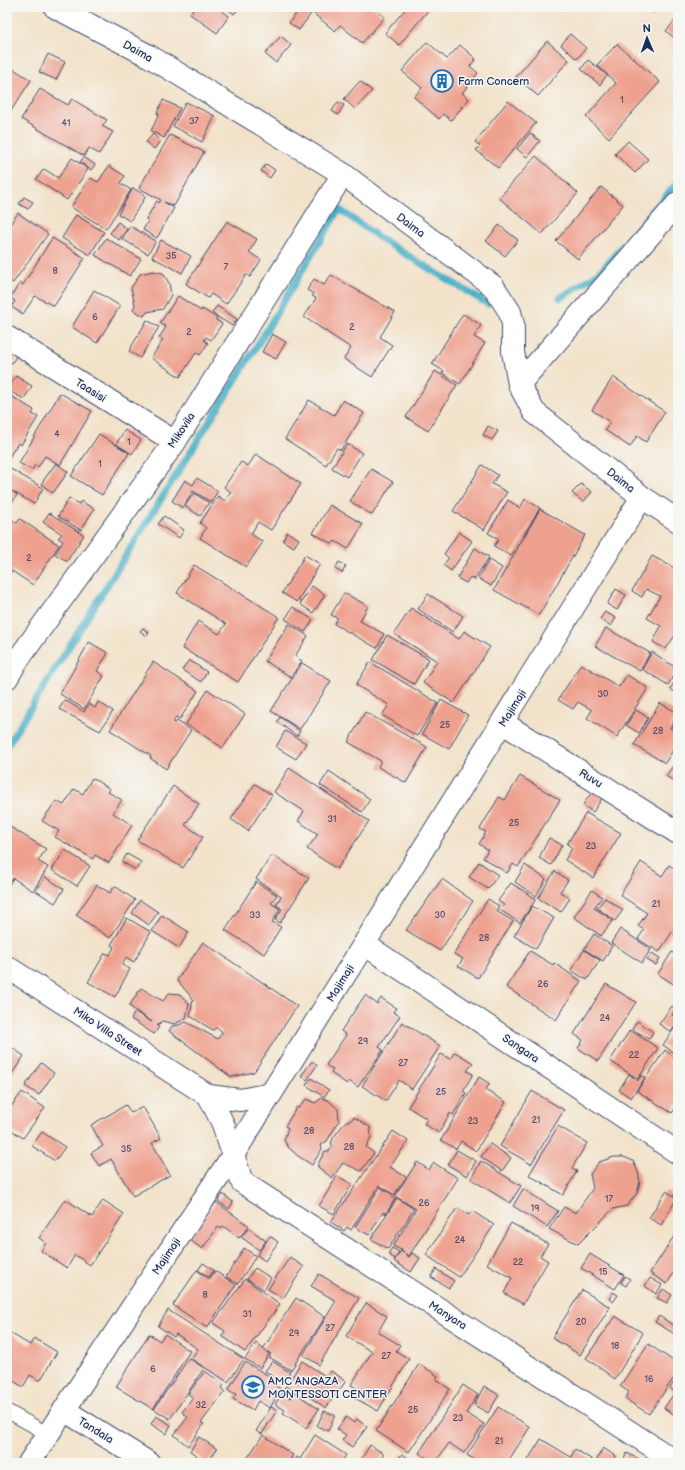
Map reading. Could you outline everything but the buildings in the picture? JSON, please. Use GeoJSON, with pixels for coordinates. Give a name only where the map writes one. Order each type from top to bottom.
{"type":"FeatureCollection","features":[{"type":"Feature","properties":{"kind":"street","name":"Daima"},"geometry":{"type":"LineString","coordinates":[[55,7],[149,56],[343,174],[492,286],[510,312],[513,324],[513,352],[519,384],[534,412],[642,497],[678,521]]}},
{"type":"Feature","properties":{"kind":"street","name":"Mikovila"},"geometry":{"type":"LineString","coordinates":[[10,665],[175,442],[343,174]]}},
{"type":"Feature","properties":{"kind":"street"},"geometry":{"type":"LineString","coordinates":[[519,384],[678,203]]}},
{"type":"Feature","properties":{"kind":"street","name":"Taasisi"},"geometry":{"type":"LineString","coordinates":[[7,337],[175,442]]}},
{"type":"Feature","properties":{"kind":"street","name":"Majimaji"},"geometry":{"type":"LineString","coordinates":[[29,1463],[233,1155],[503,723],[642,497]]}},
{"type":"Feature","properties":{"kind":"street","name":"Ruvu"},"geometry":{"type":"LineString","coordinates":[[503,723],[678,833]]}},
{"type":"Feature","properties":{"kind":"street","name":"Sangara"},"geometry":{"type":"LineString","coordinates":[[364,944],[678,1153]]}},
{"type":"Feature","properties":{"kind":"street","name":"Miko Villa Street"},"geometry":{"type":"LineString","coordinates":[[7,967],[209,1096]]}},
{"type":"Feature","properties":{"kind":"street"},"geometry":{"type":"LineString","coordinates":[[209,1096],[240,1100],[271,1094]]}},
{"type":"Feature","properties":{"kind":"street","name":"Manyara"},"geometry":{"type":"LineString","coordinates":[[209,1096],[223,1124],[242,1182],[678,1463]]}},
{"type":"Feature","properties":{"kind":"street","name":"Tandala"},"geometry":{"type":"LineString","coordinates":[[64,1410],[149,1463]]}},
{"type":"Feature","properties":{"kind":"lane"},"geometry":{"type":"LineString","coordinates":[[7,1411],[48,1434]]}},
{"type":"Feature","properties":{"kind":"waterway"},"geometry":{"type":"LineString","coordinates":[[560,298],[599,273],[678,182]]}},
{"type":"Feature","properties":{"kind":"waterway"},"geometry":{"type":"LineString","coordinates":[[7,746],[263,336],[339,209],[384,241],[488,304]]}},
{"type":"Feature","properties":{"kind":"place","name":"Farm Concern"},"geometry":{"type":"Point","coordinates":[442,81]}},
{"type":"Feature","properties":{"kind":"place","name":"AMC ANGAZA MONTESSOTI CENTER"},"geometry":{"type":"Point","coordinates":[253,1387]}}]}
